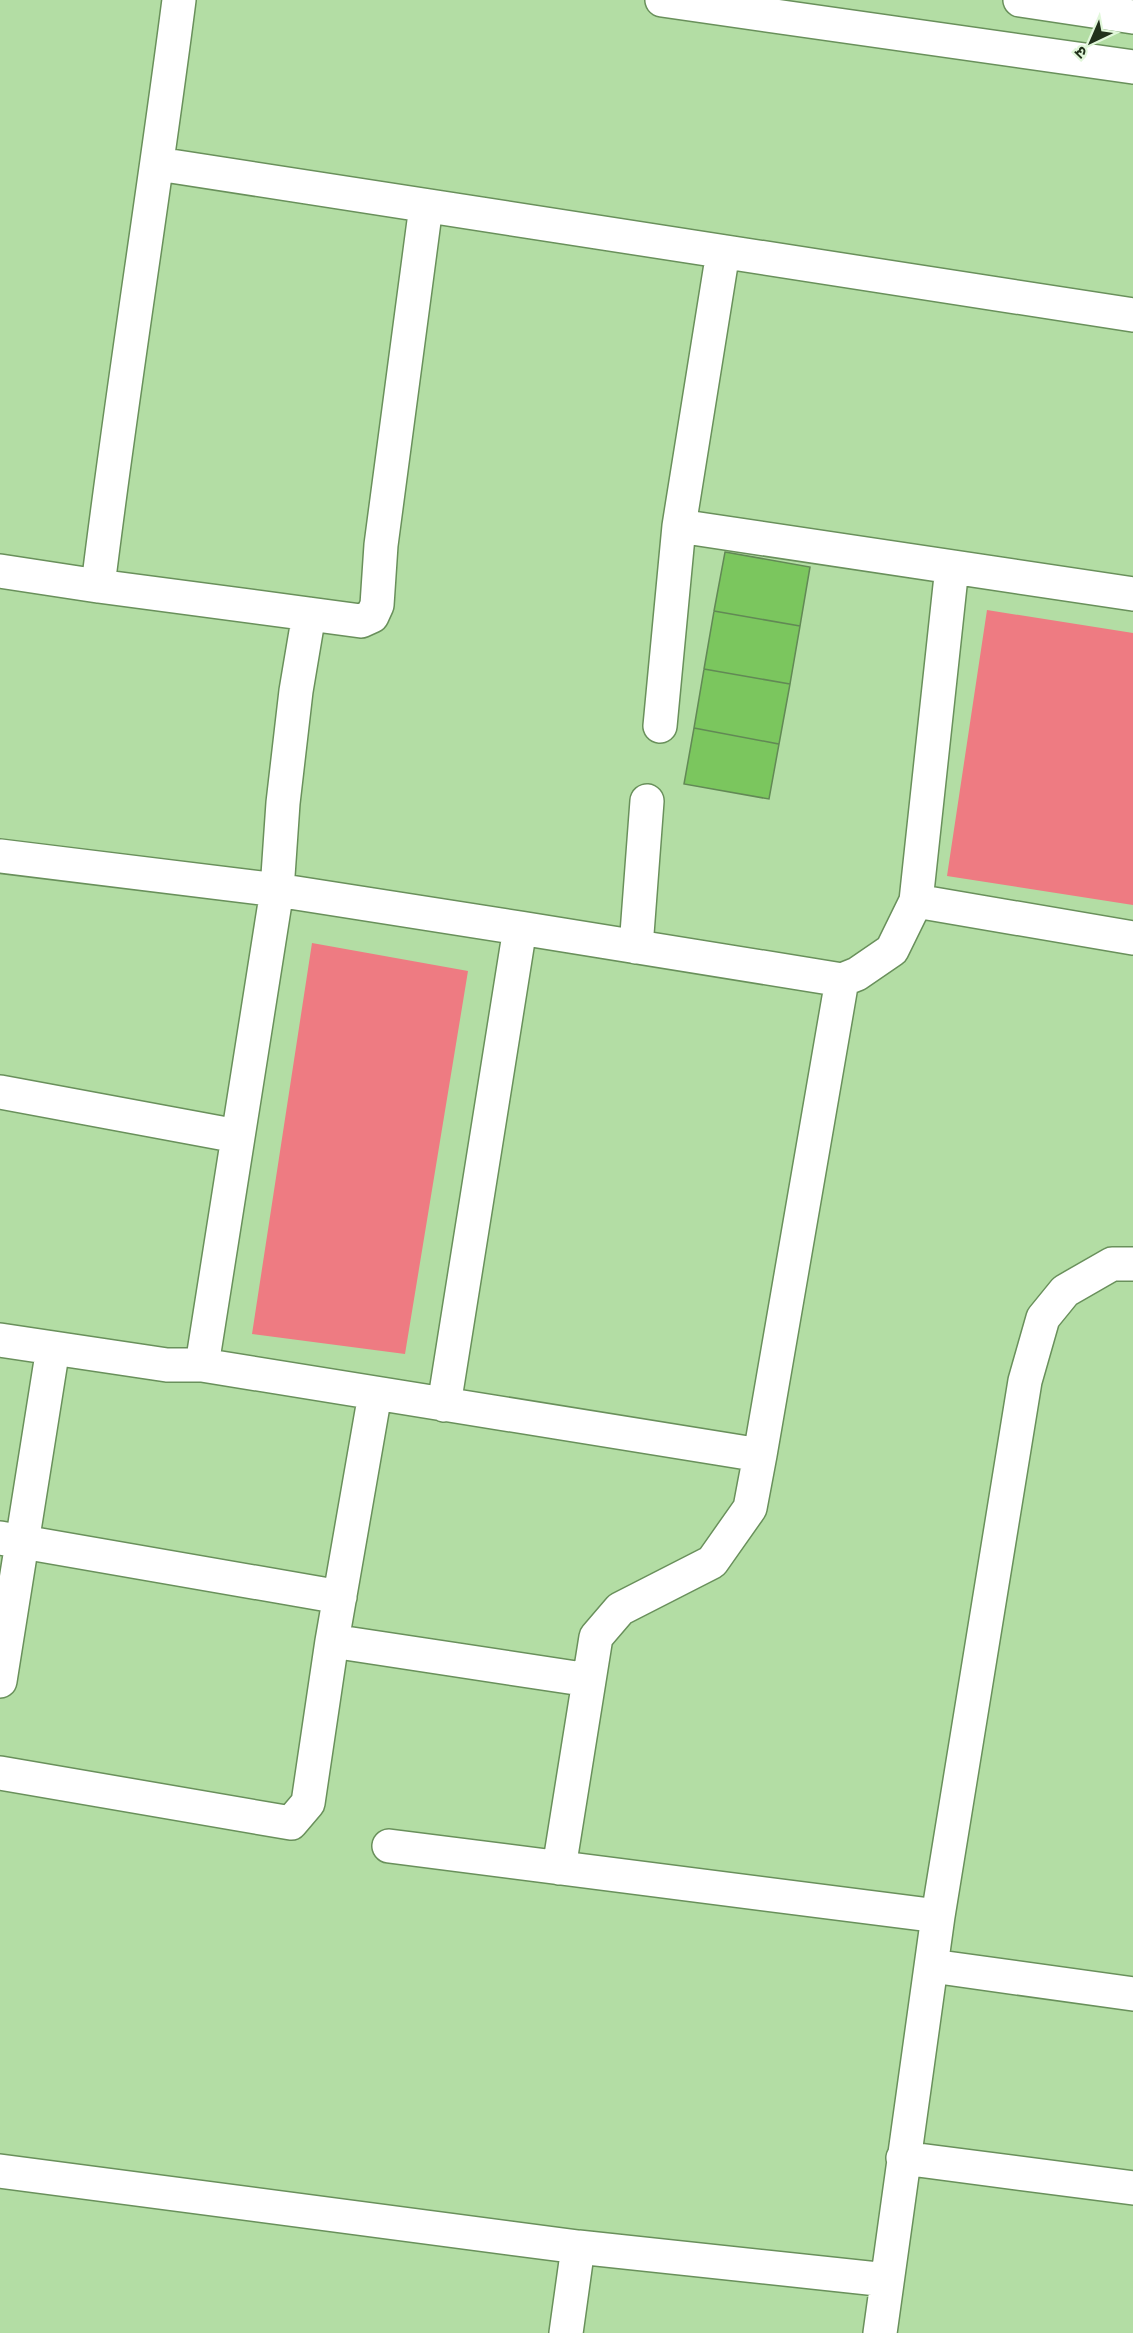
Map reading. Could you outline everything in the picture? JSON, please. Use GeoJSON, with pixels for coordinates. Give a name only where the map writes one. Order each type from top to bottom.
{"type":"FeatureCollection","features":[{"type":"Feature","properties":{"kind":"street"},"geometry":{"type":"LineString","coordinates":[[98,586],[179,0]]}},
{"type":"Feature","properties":{"kind":"street"},"geometry":{"type":"LineString","coordinates":[[662,0],[1133,67]]}},
{"type":"Feature","properties":{"kind":"street"},"geometry":{"type":"LineString","coordinates":[[1020,0],[1133,17]]}},
{"type":"Feature","properties":{"kind":"street"},"geometry":{"type":"LineString","coordinates":[[158,165],[1133,315]]}},
{"type":"Feature","properties":{"kind":"street"},"geometry":{"type":"LineString","coordinates":[[0,571],[361,621],[372,616],[377,605],[381,545],[426,206]]}},
{"type":"Feature","properties":{"kind":"street"},"geometry":{"type":"LineString","coordinates":[[660,726],[679,526],[723,252]]}},
{"type":"Feature","properties":{"kind":"street"},"geometry":{"type":"LineString","coordinates":[[679,526],[1133,594]]}},
{"type":"Feature","properties":{"kind":"street"},"geometry":{"type":"LineString","coordinates":[[0,856],[277,890],[842,980],[857,974],[892,950],[916,901],[952,567]]}},
{"type":"Feature","properties":{"kind":"street"},"geometry":{"type":"LineString","coordinates":[[202,1365],[277,890],[296,691],[309,614]]}},
{"type":"Feature","properties":{"kind":"street"},"geometry":{"type":"LineString","coordinates":[[636,946],[647,801]]}},
{"type":"Feature","properties":{"kind":"street"},"geometry":{"type":"LineString","coordinates":[[916,901],[1133,938]]}},
{"type":"Feature","properties":{"kind":"street"},"geometry":{"type":"LineString","coordinates":[[444,1405],[520,928]]}},
{"type":"Feature","properties":{"kind":"street"},"geometry":{"type":"LineString","coordinates":[[559,1868],[596,1637],[620,1609],[712,1562],[750,1508],[842,980]]}},
{"type":"Feature","properties":{"kind":"street"},"geometry":{"type":"LineString","coordinates":[[0,1092],[237,1136]]}},
{"type":"Feature","properties":{"kind":"street"},"geometry":{"type":"LineString","coordinates":[[880,2333],[938,1916],[1025,1381],[1043,1318],[1065,1291],[1112,1264],[1133,1264]]}},
{"type":"Feature","properties":{"kind":"street"},"geometry":{"type":"LineString","coordinates":[[0,1340],[166,1365],[202,1365],[760,1455]]}},
{"type":"Feature","properties":{"kind":"street"},"geometry":{"type":"LineString","coordinates":[[0,1682],[11,1540],[53,1348]]}},
{"type":"Feature","properties":{"kind":"street"},"geometry":{"type":"LineString","coordinates":[[0,1773],[291,1823],[308,1803],[332,1641],[375,1394]]}},
{"type":"Feature","properties":{"kind":"street"},"geometry":{"type":"LineString","coordinates":[[11,1540],[340,1597]]}},
{"type":"Feature","properties":{"kind":"street"},"geometry":{"type":"LineString","coordinates":[[332,1641],[589,1680]]}},
{"type":"Feature","properties":{"kind":"street"},"geometry":{"type":"LineString","coordinates":[[389,1846],[938,1916]]}},
{"type":"Feature","properties":{"kind":"street"},"geometry":{"type":"LineString","coordinates":[[932,1966],[1133,1994]]}},
{"type":"Feature","properties":{"kind":"street"},"geometry":{"type":"LineString","coordinates":[[903,2158],[1133,2188]]}},
{"type":"Feature","properties":{"kind":"street"},"geometry":{"type":"LineString","coordinates":[[0,2171],[578,2247],[887,2280]]}},
{"type":"Feature","properties":{"kind":"street"},"geometry":{"type":"LineString","coordinates":[[566,2333],[578,2247]]}},
{"type":"Feature","properties":{"kind":"shaded area"},"geometry":{"type":"Polygon","coordinates":[[[987,610],[1133,633],[1133,905],[947,876],[987,610]]]}},
{"type":"Feature","properties":{"kind":"shaded area"},"geometry":{"type":"Polygon","coordinates":[[[312,943],[468,971],[405,1354],[252,1334],[312,943]]]}},
{"type":"Feature","properties":{"kind":"building"},"geometry":{"type":"Polygon","coordinates":[[[725,552],[810,567],[800,626],[714,611],[725,552]]]}},
{"type":"Feature","properties":{"kind":"building"},"geometry":{"type":"Polygon","coordinates":[[[714,611],[800,626],[790,684],[704,669],[714,611]]]}},
{"type":"Feature","properties":{"kind":"building"},"geometry":{"type":"Polygon","coordinates":[[[704,669],[790,684],[779,744],[694,728],[704,669]]]}},
{"type":"Feature","properties":{"kind":"building"},"geometry":{"type":"Polygon","coordinates":[[[694,728],[779,744],[769,799],[684,784],[694,728]]]}}]}
